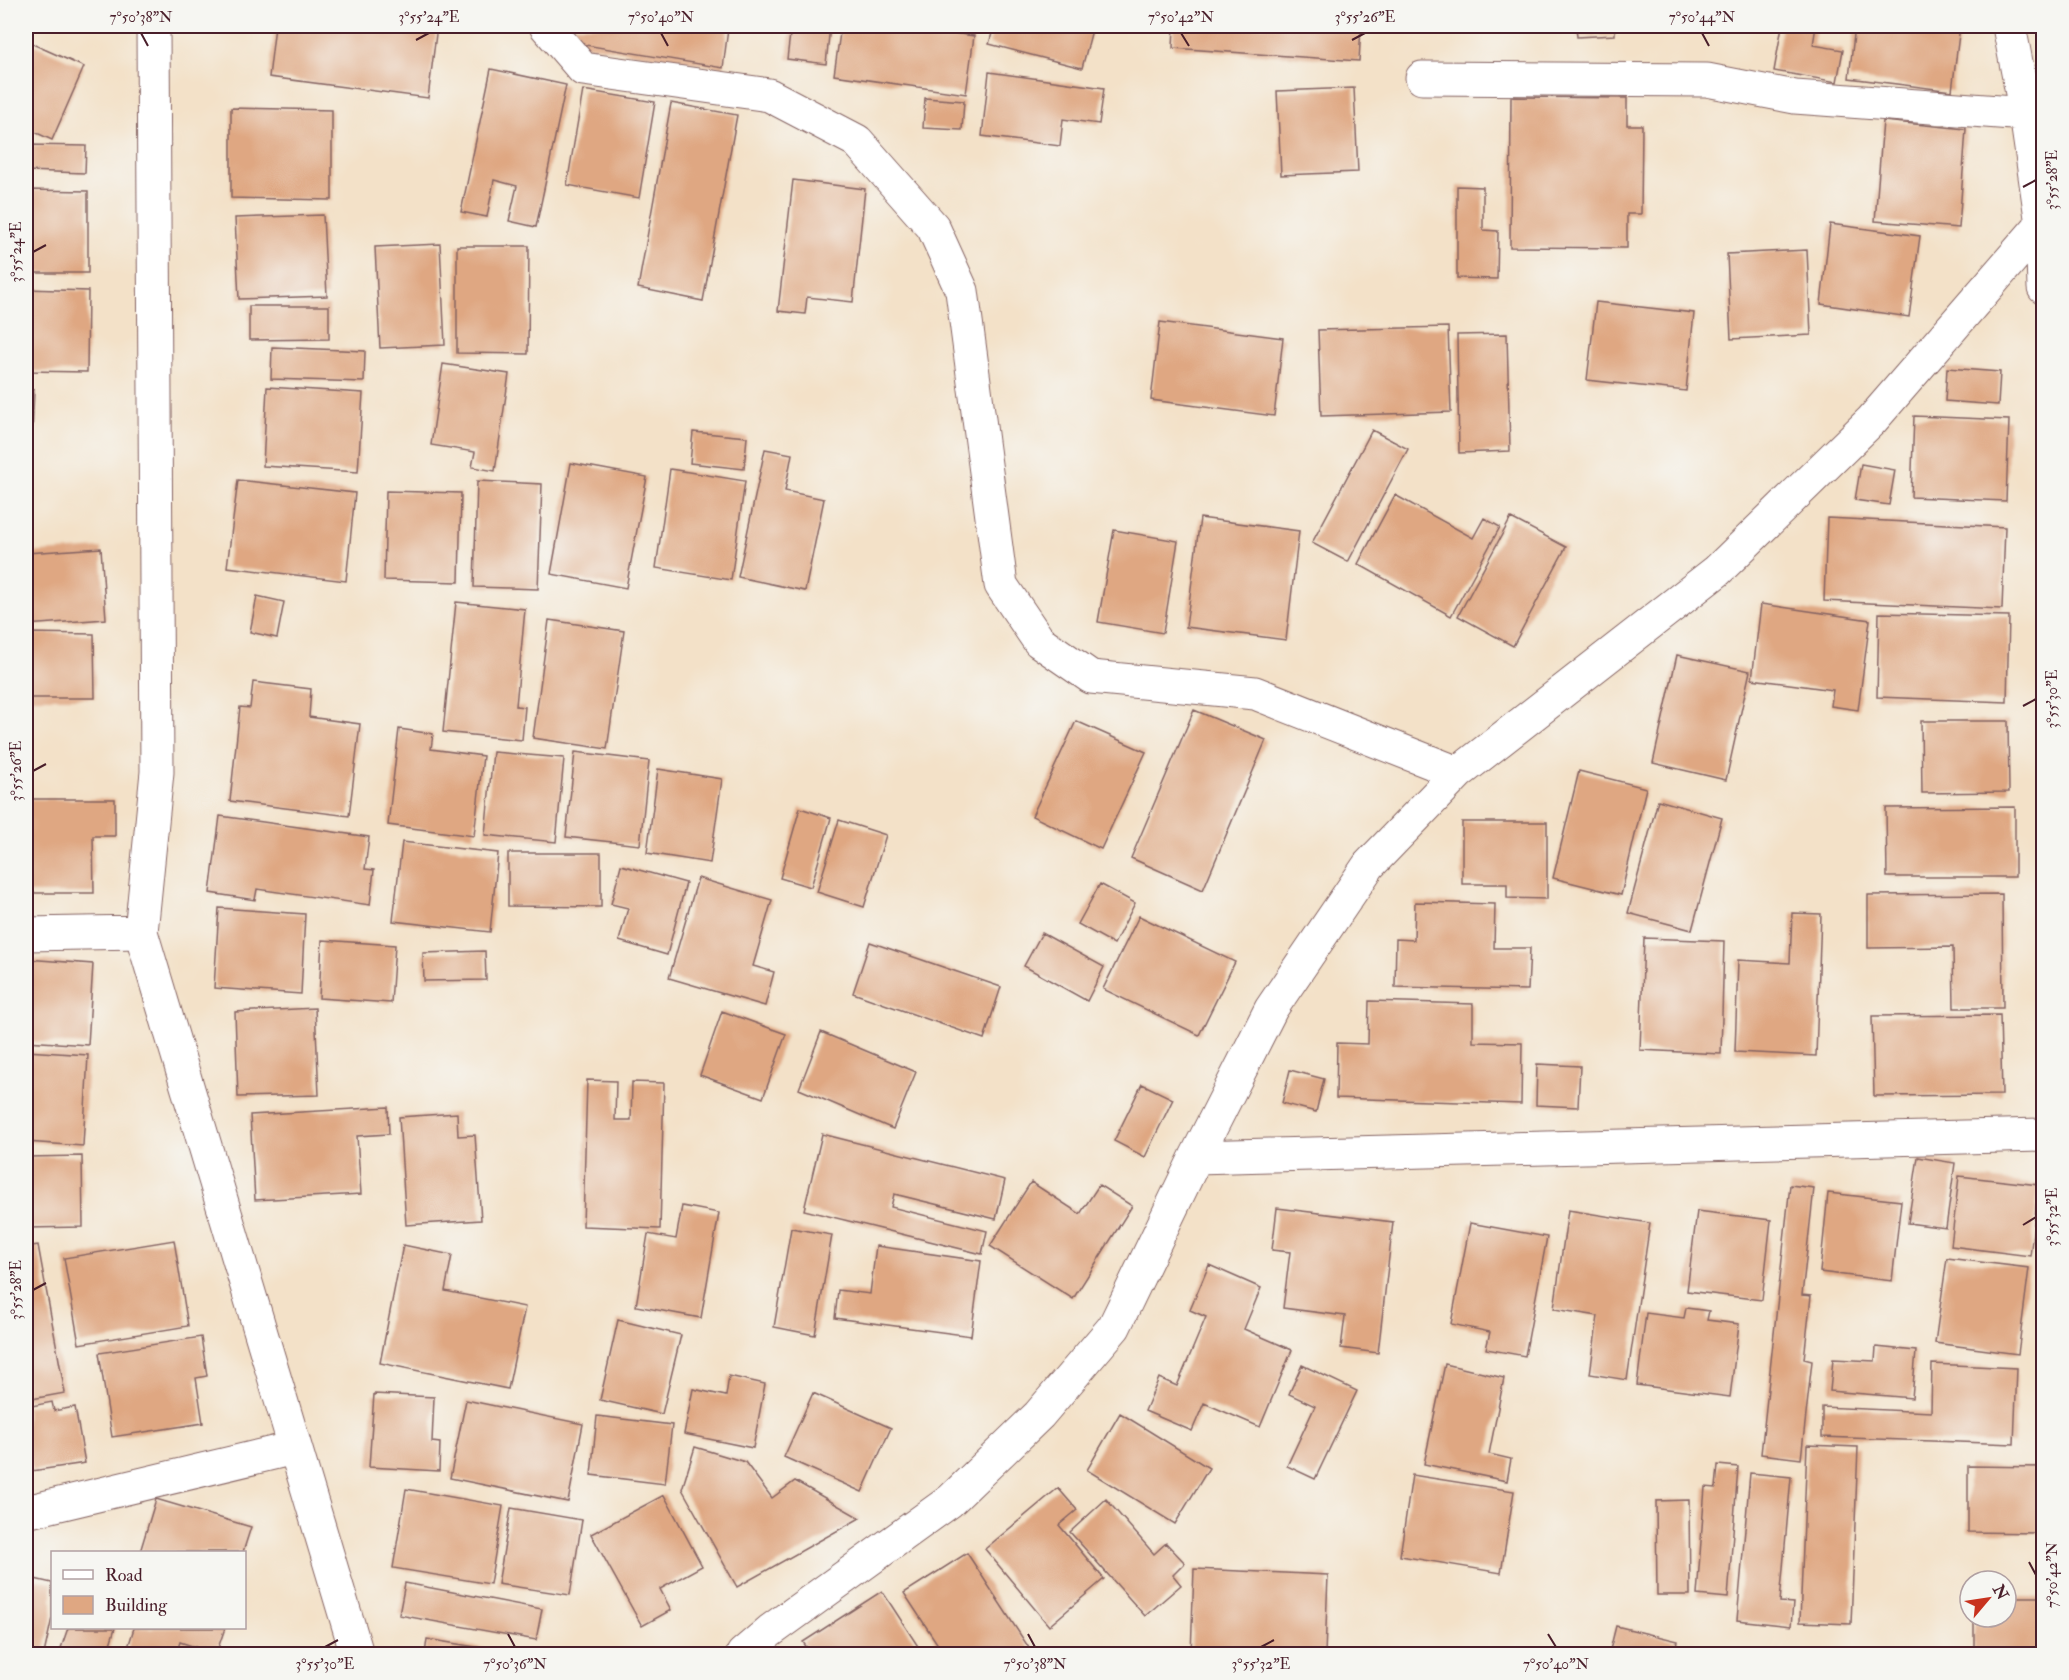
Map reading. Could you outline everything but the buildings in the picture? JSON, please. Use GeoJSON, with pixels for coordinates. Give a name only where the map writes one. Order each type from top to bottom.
{"type":"FeatureCollection","features":[{"type":"Feature","properties":{"kind":"street"},"geometry":{"type":"LineString","coordinates":[[153,26],[157,772],[141,932],[357,1654]]}},
{"type":"Feature","properties":{"kind":"street"},"geometry":{"type":"LineString","coordinates":[[546,26],[583,69],[769,95],[858,141],[933,227],[962,291],[1001,585],[1039,641],[1091,677],[1255,693],[1458,773]]}},
{"type":"Feature","properties":{"kind":"street"},"geometry":{"type":"LineString","coordinates":[[2009,26],[2026,114],[2042,224],[2043,288]]}},
{"type":"Feature","properties":{"kind":"street"},"geometry":{"type":"LineString","coordinates":[[1422,78],[1707,80],[1795,97],[2026,114]]}},
{"type":"Feature","properties":{"kind":"street"},"geometry":{"type":"LineString","coordinates":[[743,1654],[770,1631],[950,1501],[1039,1415],[1114,1327],[1196,1156],[1271,1010],[1369,866],[1458,773],[1717,571],[1872,420],[2042,224]]}},
{"type":"Feature","properties":{"kind":"street"},"geometry":{"type":"LineString","coordinates":[[26,934],[141,932]]}},
{"type":"Feature","properties":{"kind":"street"},"geometry":{"type":"LineString","coordinates":[[1196,1156],[2043,1135]]}},
{"type":"Feature","properties":{"kind":"street"},"geometry":{"type":"LineString","coordinates":[[26,1512],[294,1448]]}}]}
